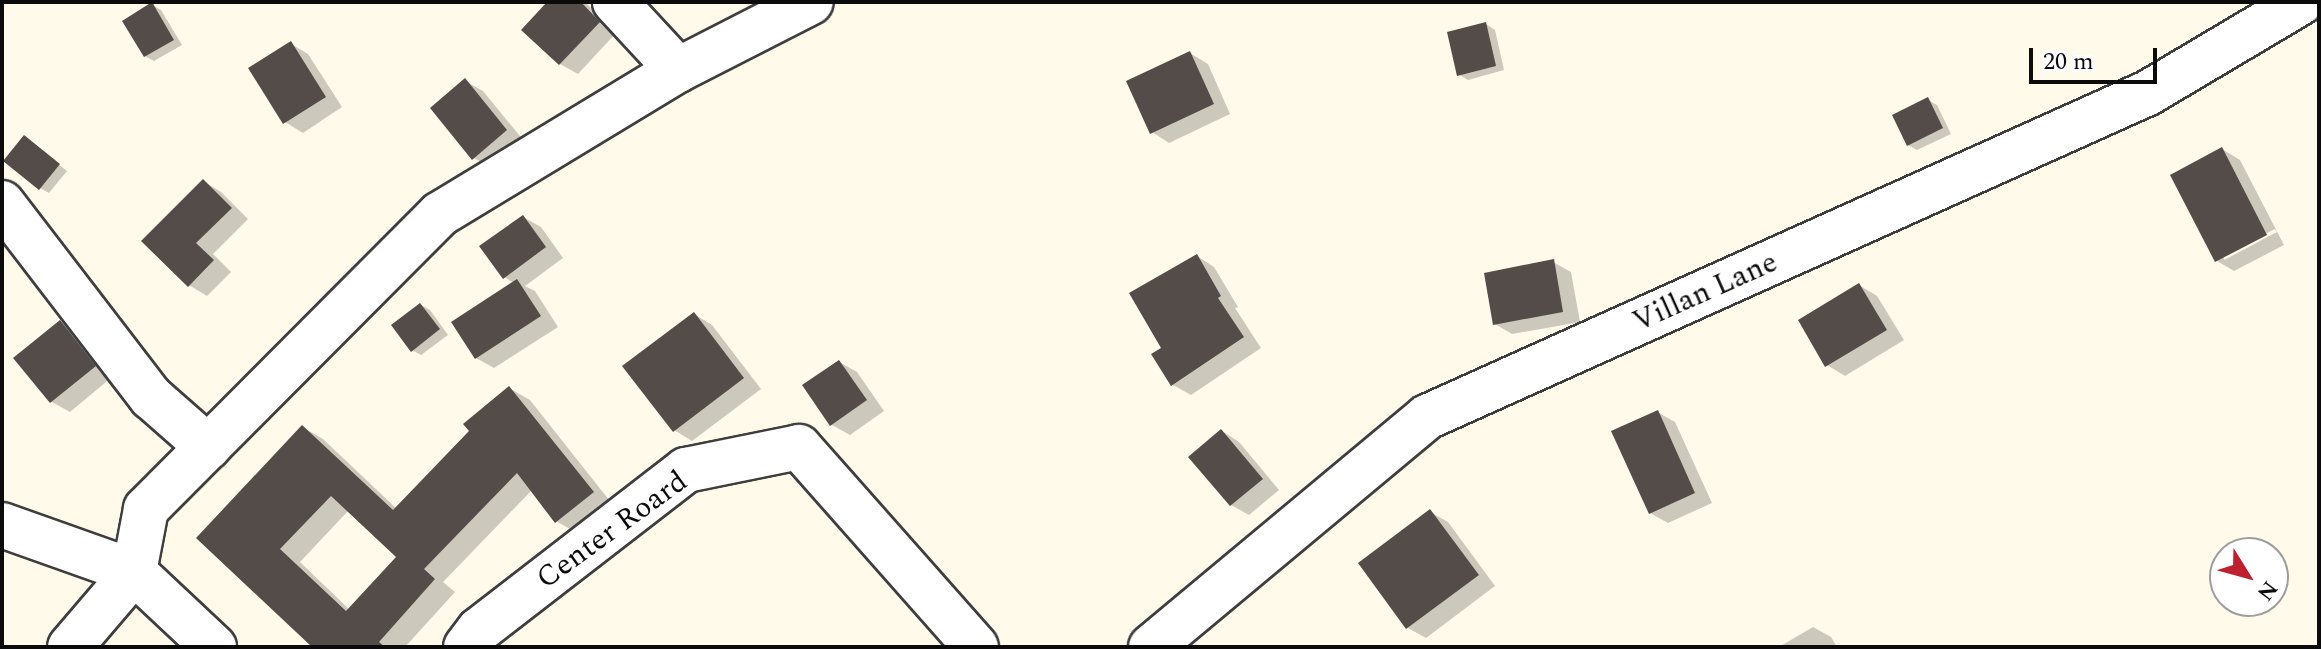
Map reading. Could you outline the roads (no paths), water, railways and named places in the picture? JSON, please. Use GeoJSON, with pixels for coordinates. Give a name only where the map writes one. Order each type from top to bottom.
{"type":"FeatureCollection","features":[{"type":"Feature","properties":{"kind":"street"},"geometry":{"type":"LineString","coordinates":[[615,2],[678,70]]}},
{"type":"Feature","properties":{"kind":"street"},"geometry":{"type":"LineString","coordinates":[[70,647],[134,572],[146,509],[440,214],[678,70],[811,2]]}},
{"type":"Feature","properties":{"kind":"street","name":"Villan Lane"},"geometry":{"type":"LineString","coordinates":[[1151,647],[1427,417],[2148,93],[2301,2]]}},
{"type":"Feature","properties":{"kind":"street"},"geometry":{"type":"LineString","coordinates":[[2,203],[151,397],[208,447]]}},
{"type":"Feature","properties":{"kind":"street","name":"Center Roard"},"geometry":{"type":"LineString","coordinates":[[466,647],[479,630],[686,470],[799,447],[976,647]]}},
{"type":"Feature","properties":{"kind":"street"},"geometry":{"type":"LineString","coordinates":[[2,525],[134,572],[214,647]]}}]}
